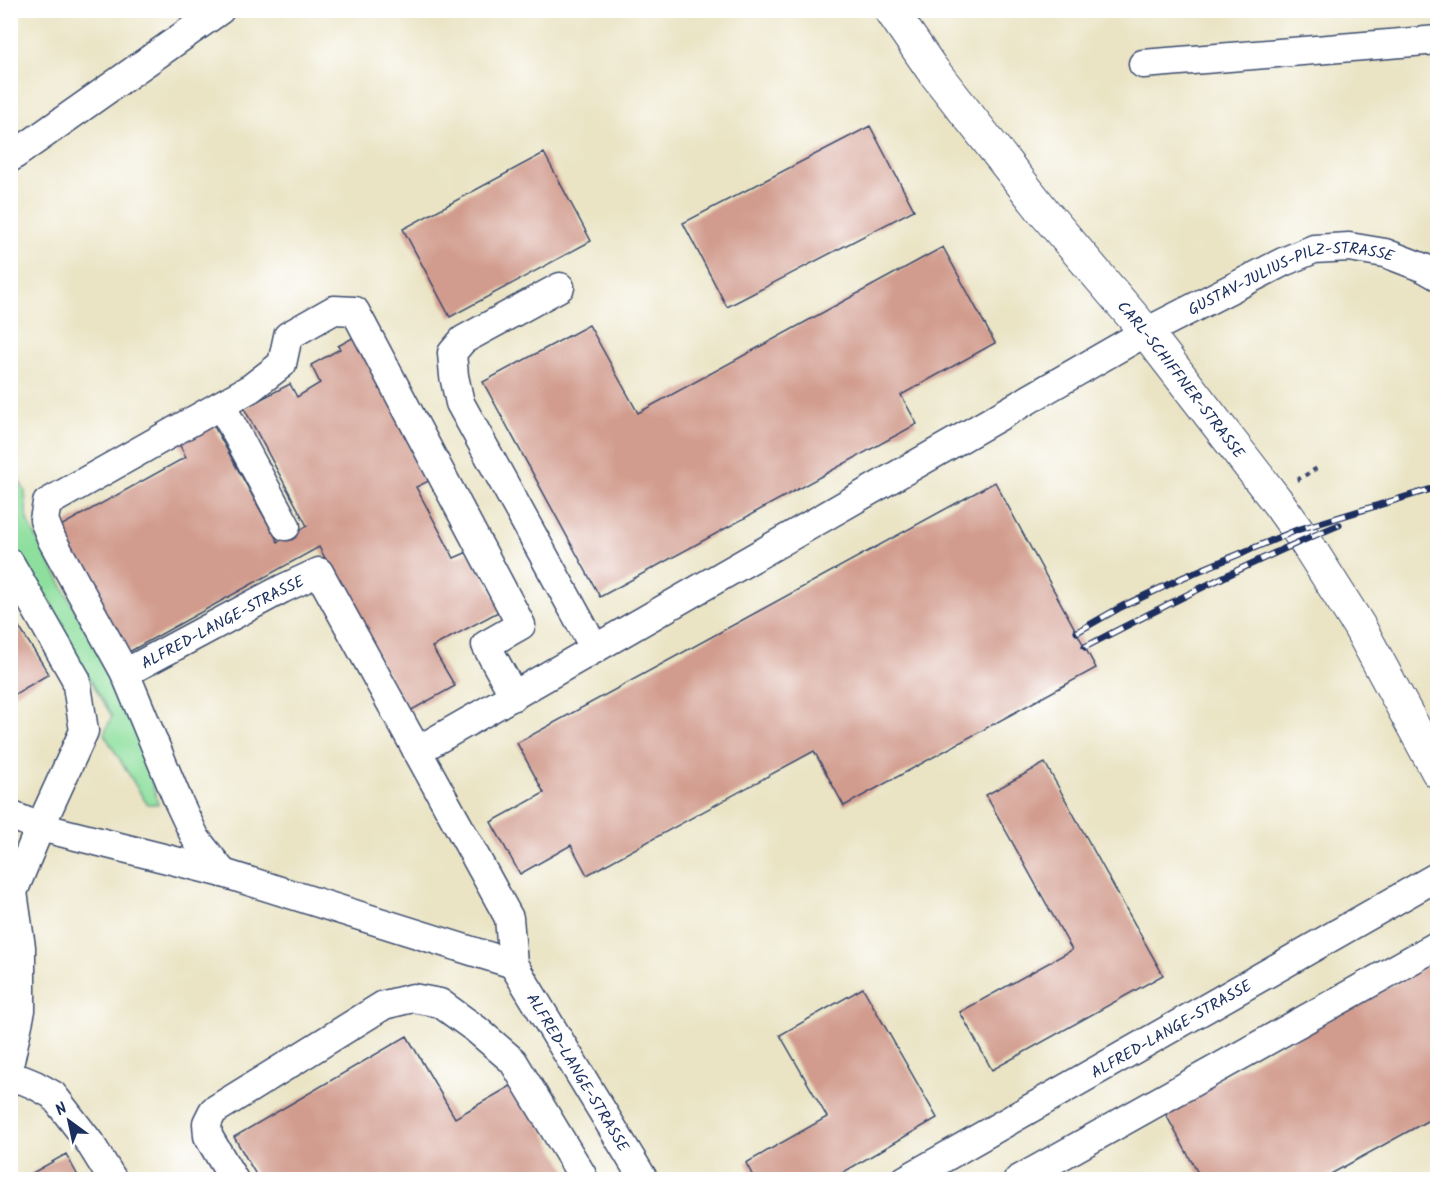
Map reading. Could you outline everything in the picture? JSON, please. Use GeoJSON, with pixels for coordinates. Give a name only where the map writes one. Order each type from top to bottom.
{"type":"FeatureCollection","features":[{"type":"Feature","properties":{"kind":"main road","name":"CARL-SCHIFFNER-STRASSE"},"geometry":{"type":"LineString","coordinates":[[891,10],[930,68],[1044,212],[1146,332],[1279,504],[1359,626],[1437,772]]}},
{"type":"Feature","properties":{"kind":"street"},"geometry":{"type":"LineString","coordinates":[[10,158],[220,10]]}},
{"type":"Feature","properties":{"kind":"street"},"geometry":{"type":"LineString","coordinates":[[1143,64],[1437,40]]}},
{"type":"Feature","properties":{"kind":"street","name":"GUSTAV-JULIUS-PILZ-STRASSE"},"geometry":{"type":"LineString","coordinates":[[417,751],[1146,332],[1282,262],[1314,249],[1349,247],[1385,253],[1424,268],[1437,276]]}},
{"type":"Feature","properties":{"kind":"street"},"geometry":{"type":"LineString","coordinates":[[560,287],[464,340],[452,353],[454,376],[460,403],[595,649]]}},
{"type":"Feature","properties":{"kind":"street"},"geometry":{"type":"LineString","coordinates":[[125,673],[52,540],[44,520],[47,503],[251,388],[282,364],[288,336],[334,310],[355,311],[520,625],[486,645],[514,696]]}},
{"type":"Feature","properties":{"kind":"street"},"geometry":{"type":"LineString","coordinates":[[221,405],[286,526]]}},
{"type":"Feature","properties":{"kind":"street"},"geometry":{"type":"LineString","coordinates":[[10,563],[76,679],[84,731],[13,892],[21,947],[21,1010],[10,1061]]}},
{"type":"Feature","properties":{"kind":"street","name":"ALFRED-LANGE-STRASSE"},"geometry":{"type":"LineString","coordinates":[[223,873],[196,839],[125,673],[282,589],[319,572],[509,918],[513,964],[644,1179]]}},
{"type":"Feature","properties":{"kind":"street"},"geometry":{"type":"LineString","coordinates":[[10,815],[40,827],[223,873],[513,964]]}},
{"type":"Feature","properties":{"kind":"street","name":"ALFRED-LANGE-STRASSE"},"geometry":{"type":"LineString","coordinates":[[905,1179],[1437,876]]}},
{"type":"Feature","properties":{"kind":"street"},"geometry":{"type":"LineString","coordinates":[[1018,1179],[1437,945]]}},
{"type":"Feature","properties":{"kind":"street"},"geometry":{"type":"LineString","coordinates":[[234,1179],[208,1136],[207,1123],[213,1111],[384,1005],[413,998],[440,1003],[477,1030],[513,1061],[582,1175]]}},
{"type":"Feature","properties":{"kind":"street"},"geometry":{"type":"LineString","coordinates":[[10,1079],[23,1080],[53,1095],[90,1143],[113,1179]]}},
{"type":"Feature","properties":{"kind":"green space"},"geometry":{"type":"Polygon","coordinates":[[[10,465],[25,491],[27,520],[133,717],[158,804],[147,804],[104,734],[112,716],[11,547],[10,465]]]}},
{"type":"Feature","properties":{"kind":"building"},"geometry":{"type":"Polygon","coordinates":[[[870,126],[914,210],[727,307],[683,223],[870,126]]]}},
{"type":"Feature","properties":{"kind":"building"},"geometry":{"type":"Polygon","coordinates":[[[544,153],[591,241],[450,317],[403,229],[544,153]]]}},
{"type":"Feature","properties":{"kind":"building"},"geometry":{"type":"Polygon","coordinates":[[[943,247],[995,343],[901,395],[917,424],[600,597],[483,382],[589,325],[638,413],[943,247]]]}},
{"type":"Feature","properties":{"kind":"building"},"geometry":{"type":"Polygon","coordinates":[[[358,335],[435,478],[416,487],[454,558],[470,551],[502,610],[432,647],[455,686],[408,712],[319,547],[127,653],[57,528],[186,457],[177,440],[211,421],[278,542],[307,526],[244,408],[290,384],[297,397],[320,383],[311,365],[340,349],[338,346],[358,335]]]}},
{"type":"Feature","properties":{"kind":"building"},"geometry":{"type":"Polygon","coordinates":[[[995,482],[1096,668],[844,806],[814,751],[587,875],[571,845],[520,874],[491,822],[544,793],[517,743],[995,482]]]}},
{"type":"Feature","properties":{"kind":"building"},"geometry":{"type":"Polygon","coordinates":[[[10,613],[49,674],[10,697],[10,613]]]}},
{"type":"Feature","properties":{"kind":"building"},"geometry":{"type":"Polygon","coordinates":[[[1045,763],[1163,975],[992,1070],[960,1012],[1072,950],[986,795],[1045,763]]]}},
{"type":"Feature","properties":{"kind":"building"},"geometry":{"type":"Polygon","coordinates":[[[1438,960],[1438,1115],[1320,1180],[1190,1180],[1199,1175],[1164,1111],[1438,960]]]}},
{"type":"Feature","properties":{"kind":"building"},"geometry":{"type":"Polygon","coordinates":[[[863,988],[937,1118],[830,1180],[755,1180],[746,1163],[827,1117],[780,1035],[863,988]]]}},
{"type":"Feature","properties":{"kind":"building"},"geometry":{"type":"Polygon","coordinates":[[[407,1036],[455,1118],[516,1083],[572,1180],[259,1180],[234,1137],[407,1036]]]}},
{"type":"Feature","properties":{"kind":"building"},"geometry":{"type":"Polygon","coordinates":[[[66,1154],[78,1176],[73,1180],[20,1180],[66,1154]]]}},
{"type":"Feature","properties":{"kind":"railway"},"geometry":{"type":"LineString","coordinates":[[1077,632],[1121,607],[1184,577],[1297,530],[1438,487]]}},
{"type":"Feature","properties":{"kind":"railway"},"geometry":{"type":"LineString","coordinates":[[1085,647],[1242,568],[1339,525]]}}]}
